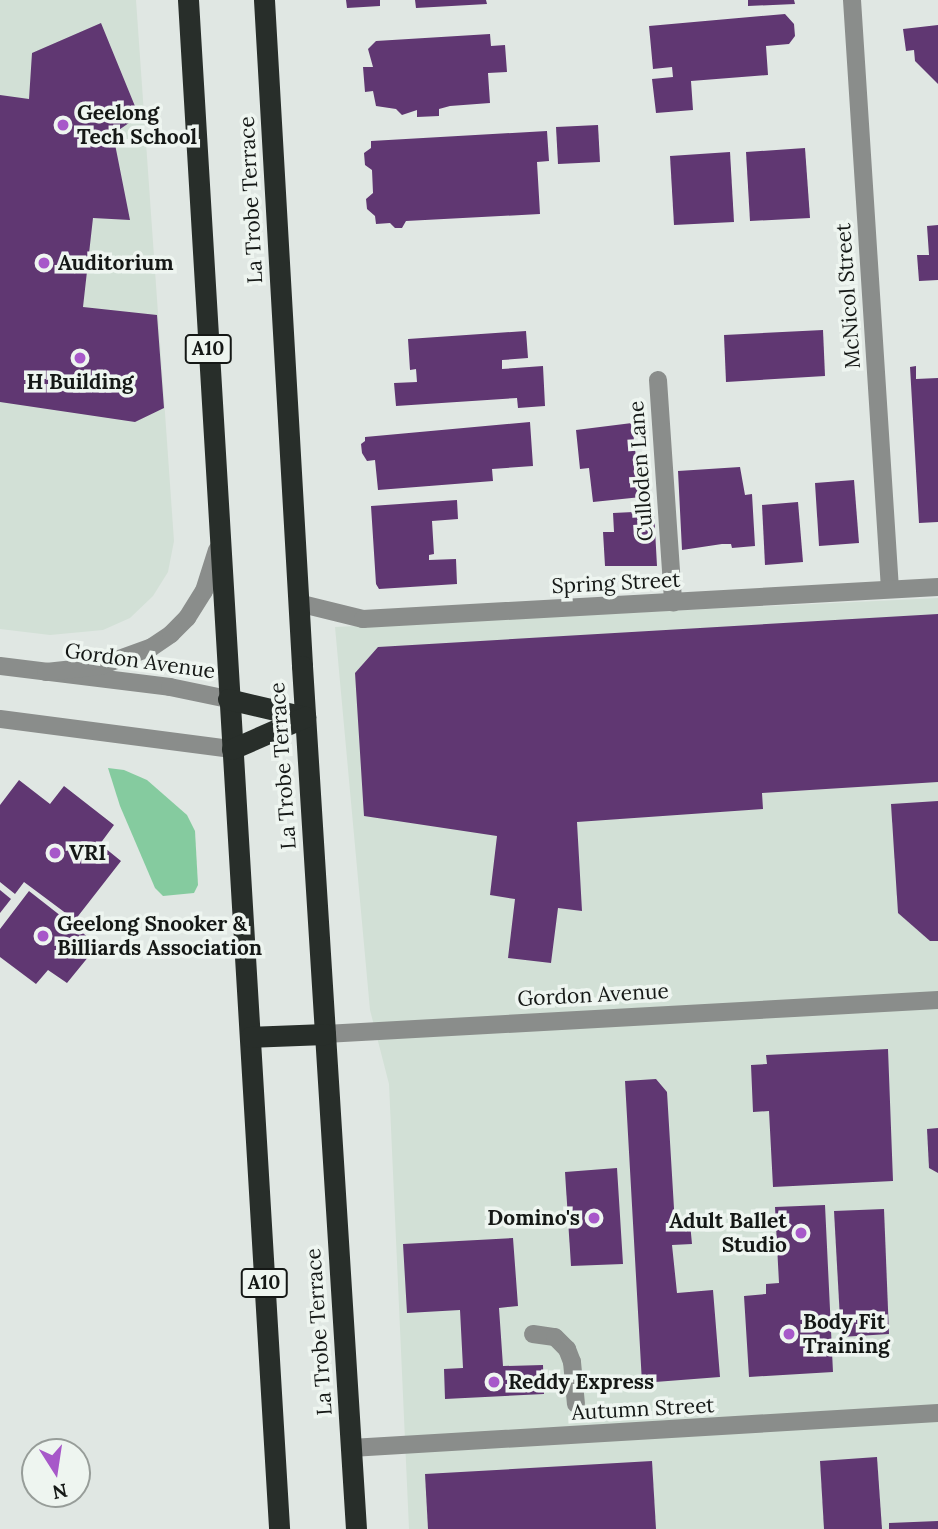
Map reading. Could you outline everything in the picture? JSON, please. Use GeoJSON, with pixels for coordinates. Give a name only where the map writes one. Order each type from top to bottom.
{"type":"FeatureCollection","features":[{"type":"Feature","properties":{"kind":"highway","name":"A10"},"geometry":{"type":"LineString","coordinates":[[188,0],[279,1529]]}},
{"type":"Feature","properties":{"kind":"highway","name":"La Trobe Terrace"},"geometry":{"type":"LineString","coordinates":[[264,0],[298,603],[356,1529]]}},
{"type":"Feature","properties":{"kind":"highway","name":"Gordon Avenue"},"geometry":{"type":"LineString","coordinates":[[228,699],[305,717]]}},
{"type":"Feature","properties":{"kind":"highway"},"geometry":{"type":"LineString","coordinates":[[232,749],[305,717]]}},
{"type":"Feature","properties":{"kind":"highway","name":"Gordon Avenue"},"geometry":{"type":"LineString","coordinates":[[250,1037],[325,1034]]}},
{"type":"Feature","properties":{"kind":"street","name":"McNicol Street"},"geometry":{"type":"LineString","coordinates":[[852,0],[890,589]]}},
{"type":"Feature","properties":{"kind":"street","name":"Culloden Lane"},"geometry":{"type":"LineString","coordinates":[[658,380],[673,602]]}},
{"type":"Feature","properties":{"kind":"street"},"geometry":{"type":"LineString","coordinates":[[46,672],[100,666],[152,647],[171,634],[187,618],[204,591],[219,543]]}},
{"type":"Feature","properties":{"kind":"street","name":"Spring Street"},"geometry":{"type":"LineString","coordinates":[[298,603],[363,619],[938,587]]}},
{"type":"Feature","properties":{"kind":"street","name":"Gordon Avenue"},"geometry":{"type":"LineString","coordinates":[[0,666],[170,687],[228,699]]}},
{"type":"Feature","properties":{"kind":"street"},"geometry":{"type":"LineString","coordinates":[[0,714],[52,725]]}},
{"type":"Feature","properties":{"kind":"street"},"geometry":{"type":"LineString","coordinates":[[0,719],[232,749]]}},
{"type":"Feature","properties":{"kind":"street","name":"Gordon Avenue"},"geometry":{"type":"LineString","coordinates":[[325,1034],[938,1000]]}},
{"type":"Feature","properties":{"kind":"street"},"geometry":{"type":"LineString","coordinates":[[533,1334],[555,1337],[567,1349],[572,1362],[576,1404]]}},
{"type":"Feature","properties":{"kind":"street","name":"Autumn Street"},"geometry":{"type":"LineString","coordinates":[[351,1448],[938,1413]]}},
{"type":"Feature","properties":{"kind":"shaded area"},"geometry":{"type":"Polygon","coordinates":[[[0,0],[136,0],[174,541],[168,572],[153,596],[130,618],[103,630],[50,635],[0,629],[0,0]]]}},
{"type":"Feature","properties":{"kind":"shaded area"},"geometry":{"type":"Polygon","coordinates":[[[938,598],[938,1529],[409,1529],[389,1084],[370,1010],[335,627],[938,598]]]}},
{"type":"Feature","properties":{"kind":"green space"},"geometry":{"type":"Polygon","coordinates":[[[108,768],[124,770],[147,780],[187,815],[195,831],[198,885],[194,893],[163,896],[155,888],[120,806],[108,768]]]}},
{"type":"Feature","properties":{"kind":"building"},"geometry":{"type":"Polygon","coordinates":[[[346,0],[380,0],[380,6],[347,8],[346,0]]]}},
{"type":"Feature","properties":{"kind":"building"},"geometry":{"type":"Polygon","coordinates":[[[415,0],[486,0],[487,4],[416,8],[415,0]]]}},
{"type":"Feature","properties":{"kind":"building"},"geometry":{"type":"Polygon","coordinates":[[[748,0],[794,0],[795,4],[748,6],[748,0]]]}},
{"type":"Feature","properties":{"kind":"building"},"geometry":{"type":"Polygon","coordinates":[[[785,14],[794,24],[795,36],[789,44],[766,46],[768,75],[691,81],[693,110],[656,113],[652,79],[673,77],[672,67],[653,69],[649,26],[785,14]]]}},
{"type":"Feature","properties":{"kind":"building"},"geometry":{"type":"Polygon","coordinates":[[[101,23],[139,116],[113,134],[130,220],[93,218],[83,307],[157,315],[164,408],[135,422],[0,402],[0,95],[29,99],[32,53],[101,23]]]}},
{"type":"Feature","properties":{"kind":"building"},"geometry":{"type":"Polygon","coordinates":[[[938,25],[938,84],[915,61],[914,50],[906,51],[903,29],[938,25]]]}},
{"type":"Feature","properties":{"kind":"building"},"geometry":{"type":"Polygon","coordinates":[[[490,34],[491,46],[505,45],[507,72],[488,73],[490,103],[450,106],[439,109],[439,116],[417,117],[417,110],[402,115],[396,109],[376,106],[373,91],[365,92],[363,67],[373,67],[368,49],[376,41],[490,34]]]}},
{"type":"Feature","properties":{"kind":"building"},"geometry":{"type":"Polygon","coordinates":[[[598,125],[600,162],[558,164],[556,127],[598,125]]]}},
{"type":"Feature","properties":{"kind":"building"},"geometry":{"type":"Polygon","coordinates":[[[547,131],[549,161],[537,162],[540,214],[406,221],[402,228],[395,228],[390,223],[376,224],[375,216],[367,209],[366,199],[373,193],[372,170],[365,165],[364,153],[371,148],[371,141],[547,131]]]}},
{"type":"Feature","properties":{"kind":"building"},"geometry":{"type":"Polygon","coordinates":[[[805,148],[810,218],[750,221],[746,152],[805,148]]]}},
{"type":"Feature","properties":{"kind":"building"},"geometry":{"type":"Polygon","coordinates":[[[730,152],[734,222],[674,225],[670,156],[730,152]]]}},
{"type":"Feature","properties":{"kind":"building"},"geometry":{"type":"Polygon","coordinates":[[[938,225],[938,280],[919,281],[917,255],[929,255],[927,226],[938,225]]]}},
{"type":"Feature","properties":{"kind":"building"},"geometry":{"type":"Polygon","coordinates":[[[823,330],[825,376],[726,382],[724,335],[823,330]]]}},
{"type":"Feature","properties":{"kind":"building"},"geometry":{"type":"Polygon","coordinates":[[[526,331],[528,358],[502,360],[502,369],[543,366],[545,406],[518,408],[517,398],[396,406],[394,383],[417,382],[416,369],[410,370],[408,339],[526,331]]]}},
{"type":"Feature","properties":{"kind":"building"},"geometry":{"type":"Polygon","coordinates":[[[916,366],[916,379],[938,378],[938,522],[919,523],[910,367],[916,366]]]}},
{"type":"Feature","properties":{"kind":"building"},"geometry":{"type":"Polygon","coordinates":[[[530,422],[533,466],[492,469],[493,481],[378,490],[375,460],[367,461],[362,453],[361,444],[365,437],[530,422]]]}},
{"type":"Feature","properties":{"kind":"building"},"geometry":{"type":"Polygon","coordinates":[[[632,423],[638,475],[649,473],[651,496],[593,502],[589,468],[580,469],[576,430],[632,423]]]}},
{"type":"Feature","properties":{"kind":"building"},"geometry":{"type":"Polygon","coordinates":[[[740,467],[745,495],[752,494],[755,546],[732,548],[731,544],[722,544],[682,550],[678,471],[740,467]]]}},
{"type":"Feature","properties":{"kind":"building"},"geometry":{"type":"Polygon","coordinates":[[[854,480],[859,543],[819,546],[815,483],[854,480]]]}},
{"type":"Feature","properties":{"kind":"building"},"geometry":{"type":"Polygon","coordinates":[[[457,500],[458,519],[432,521],[434,554],[429,555],[429,560],[456,559],[457,584],[379,589],[376,584],[371,506],[457,500]]]}},
{"type":"Feature","properties":{"kind":"building"},"geometry":{"type":"Polygon","coordinates":[[[798,502],[803,562],[765,565],[762,505],[798,502]]]}},
{"type":"Feature","properties":{"kind":"building"},"geometry":{"type":"Polygon","coordinates":[[[654,511],[657,566],[605,566],[603,532],[614,532],[613,513],[654,511]]]}},
{"type":"Feature","properties":{"kind":"building"},"geometry":{"type":"Polygon","coordinates":[[[938,614],[938,782],[762,793],[763,809],[577,822],[582,911],[558,908],[551,963],[508,958],[515,899],[490,895],[497,836],[364,816],[355,673],[378,647],[938,614]]]}},
{"type":"Feature","properties":{"kind":"building","name":"VRI"},"geometry":{"type":"Polygon","coordinates":[[[19,780],[50,804],[64,786],[114,825],[100,844],[121,861],[75,920],[24,882],[15,894],[0,882],[0,805],[19,780]]]}},
{"type":"Feature","properties":{"kind":"building"},"geometry":{"type":"Polygon","coordinates":[[[938,801],[938,941],[930,941],[898,913],[891,804],[938,801]]]}},
{"type":"Feature","properties":{"kind":"building"},"geometry":{"type":"Polygon","coordinates":[[[0,890],[11,899],[0,913],[0,890]]]}},
{"type":"Feature","properties":{"kind":"building","name":"Geelong Snooker & Billiards Association"},"geometry":{"type":"Polygon","coordinates":[[[29,891],[98,945],[67,983],[48,970],[36,984],[0,957],[0,929],[29,891]]]}},
{"type":"Feature","properties":{"kind":"building"},"geometry":{"type":"Polygon","coordinates":[[[888,1049],[893,1181],[773,1187],[769,1111],[753,1112],[751,1065],[767,1064],[766,1055],[888,1049]]]}},
{"type":"Feature","properties":{"kind":"building"},"geometry":{"type":"Polygon","coordinates":[[[656,1079],[667,1092],[675,1225],[690,1223],[692,1244],[672,1245],[677,1293],[713,1290],[720,1377],[642,1383],[625,1081],[656,1079]]]}},
{"type":"Feature","properties":{"kind":"building"},"geometry":{"type":"Polygon","coordinates":[[[938,1128],[938,1173],[929,1168],[927,1129],[938,1128]]]}},
{"type":"Feature","properties":{"kind":"building","name":"Domino's"},"geometry":{"type":"Polygon","coordinates":[[[617,1168],[623,1264],[571,1266],[565,1172],[617,1168]]]}},
{"type":"Feature","properties":{"kind":"building","name":"Body Fit Training"},"geometry":{"type":"Polygon","coordinates":[[[825,1205],[833,1372],[749,1377],[744,1296],[766,1294],[766,1284],[779,1283],[775,1207],[825,1205]]]}},
{"type":"Feature","properties":{"kind":"building"},"geometry":{"type":"Polygon","coordinates":[[[884,1209],[889,1334],[841,1337],[834,1211],[884,1209]]]}},
{"type":"Feature","properties":{"kind":"building"},"geometry":{"type":"Polygon","coordinates":[[[513,1238],[518,1306],[499,1308],[503,1366],[543,1365],[544,1394],[445,1399],[444,1369],[463,1368],[460,1310],[407,1313],[403,1244],[513,1238]]]}},
{"type":"Feature","properties":{"kind":"building"},"geometry":{"type":"Polygon","coordinates":[[[877,1457],[882,1529],[824,1529],[820,1461],[877,1457]]]}},
{"type":"Feature","properties":{"kind":"building"},"geometry":{"type":"Polygon","coordinates":[[[652,1461],[656,1529],[428,1529],[425,1474],[652,1461]]]}},
{"type":"Feature","properties":{"kind":"building"},"geometry":{"type":"Polygon","coordinates":[[[938,1521],[938,1529],[889,1529],[889,1523],[938,1521]]]}},
{"type":"Feature","properties":{"kind":"place","name":"Geelong Tech School"},"geometry":{"type":"Point","coordinates":[63,125]}},
{"type":"Feature","properties":{"kind":"place","name":"Auditorium"},"geometry":{"type":"Point","coordinates":[44,263]}},
{"type":"Feature","properties":{"kind":"place","name":"H Building"},"geometry":{"type":"Point","coordinates":[80,358]}},
{"type":"Feature","properties":{"kind":"place","name":"VRI"},"geometry":{"type":"Point","coordinates":[55,853]}},
{"type":"Feature","properties":{"kind":"place","name":"Geelong Snooker & Billiards Association"},"geometry":{"type":"Point","coordinates":[43,936]}},
{"type":"Feature","properties":{"kind":"place","name":"Domino's"},"geometry":{"type":"Point","coordinates":[594,1218]}},
{"type":"Feature","properties":{"kind":"place","name":"Adult Ballet Studio"},"geometry":{"type":"Point","coordinates":[801,1233]}},
{"type":"Feature","properties":{"kind":"place","name":"Body Fit Training"},"geometry":{"type":"Point","coordinates":[789,1334]}},
{"type":"Feature","properties":{"kind":"place","name":"Reddy Express"},"geometry":{"type":"Point","coordinates":[494,1382]}}]}
